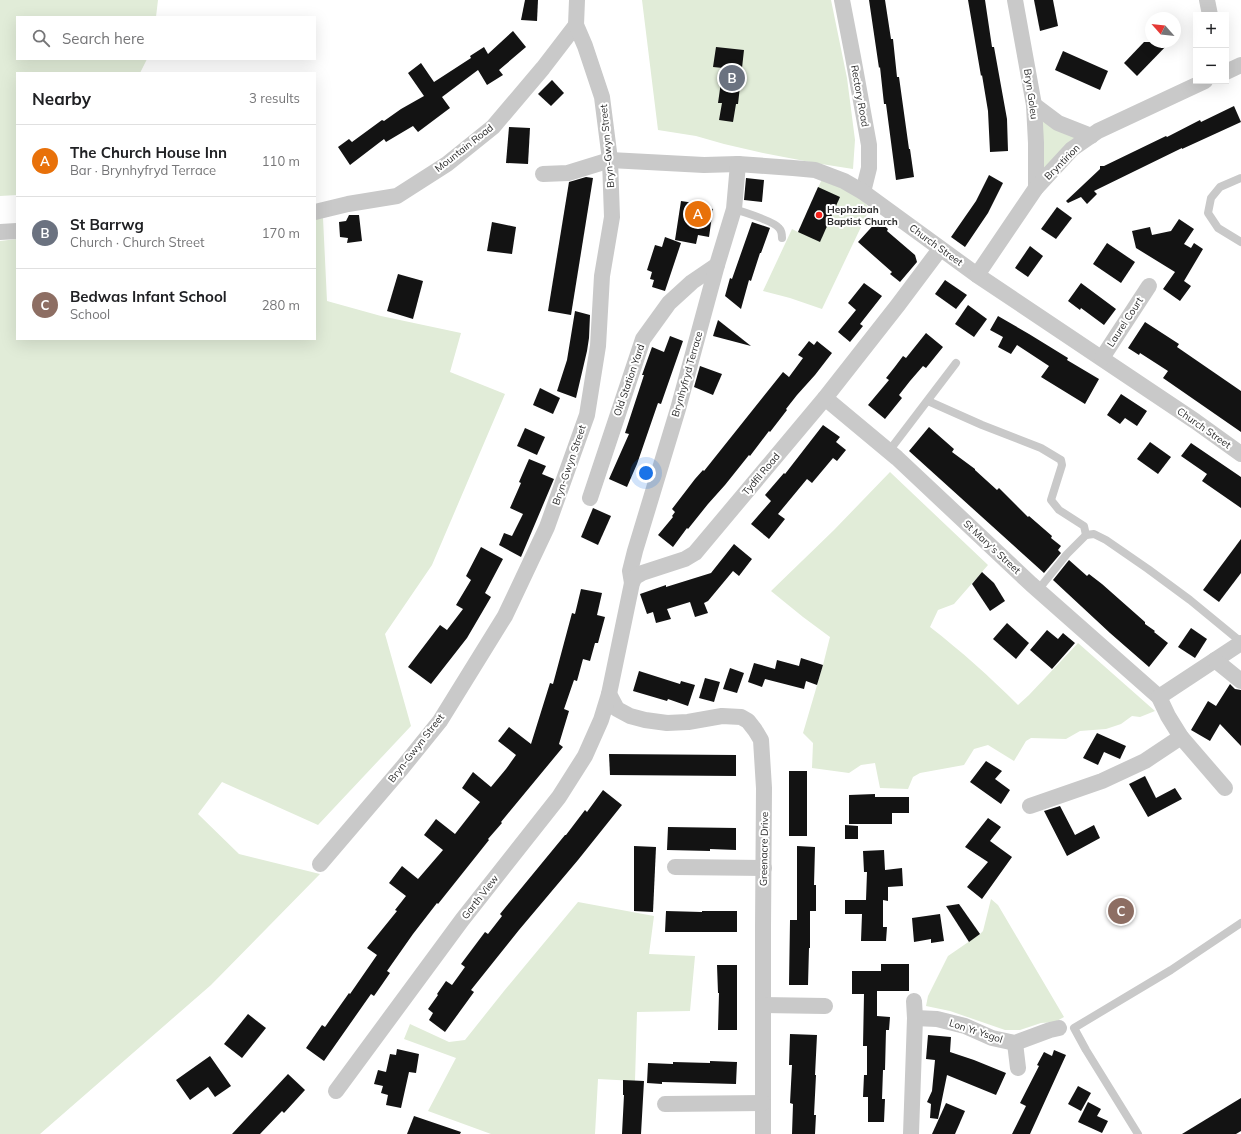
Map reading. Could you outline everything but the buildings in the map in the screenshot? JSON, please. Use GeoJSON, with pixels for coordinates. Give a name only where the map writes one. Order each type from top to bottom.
{"type":"FeatureCollection","features":[{"type":"Feature","properties":{"kind":"street","name":"Bryn-Gwyn Street"},"geometry":{"type":"LineString","coordinates":[[320,864],[440,721],[504,616],[547,527],[587,415],[598,346],[602,276],[612,217],[610,160],[602,96],[585,46],[576,25],[577,0]]}},
{"type":"Feature","properties":{"kind":"street","name":"Rectory Road"},"geometry":{"type":"LineString","coordinates":[[842,0],[869,145],[869,168],[863,192]]}},
{"type":"Feature","properties":{"kind":"street","name":"Bryn Goleu"},"geometry":{"type":"LineString","coordinates":[[1015,0],[1034,106],[1036,188]]}},
{"type":"Feature","properties":{"kind":"street"},"geometry":{"type":"LineString","coordinates":[[1207,0],[1209,12]]}},
{"type":"Feature","properties":{"kind":"street","name":"Mountain Road"},"geometry":{"type":"LineString","coordinates":[[316,212],[348,204],[397,196],[447,164],[493,127],[543,68],[576,25]]}},
{"type":"Feature","properties":{"kind":"street"},"geometry":{"type":"LineString","coordinates":[[1229,71],[1241,65]]}},
{"type":"Feature","properties":{"kind":"street","name":"Bryntirion"},"geometry":{"type":"LineString","coordinates":[[977,275],[1036,188],[1072,149],[1098,131],[1199,84]]}},
{"type":"Feature","properties":{"kind":"street"},"geometry":{"type":"LineString","coordinates":[[1034,106],[1058,123],[1091,136]]}},
{"type":"Feature","properties":{"kind":"street","name":"Church Street"},"geometry":{"type":"LineString","coordinates":[[543,174],[568,173],[610,160],[704,165],[738,164],[793,168],[815,170],[844,181],[863,192],[977,275],[1195,421],[1241,454]]}},
{"type":"Feature","properties":{"kind":"street","name":"Brynhyfryd Terrace"},"geometry":{"type":"LineString","coordinates":[[632,583],[630,571],[635,551],[678,409],[717,265],[734,209],[738,164]]}},
{"type":"Feature","properties":{"kind":"street"},"geometry":{"type":"LineString","coordinates":[[0,232],[16,231]]}},
{"type":"Feature","properties":{"kind":"street","name":"Tydfil Road"},"geometry":{"type":"LineString","coordinates":[[632,583],[635,577],[642,573],[685,559],[695,553],[825,398],[940,249]]}},
{"type":"Feature","properties":{"kind":"street","name":"Old Station Yard"},"geometry":{"type":"LineString","coordinates":[[590,498],[643,339],[669,303],[692,282],[717,265]]}},
{"type":"Feature","properties":{"kind":"street","name":"Laurel Court"},"geometry":{"type":"LineString","coordinates":[[1102,358],[1149,286]]}},
{"type":"Feature","properties":{"kind":"street","name":"St Mary's Street"},"geometry":{"type":"LineString","coordinates":[[825,398],[889,451],[1038,590],[1159,697],[1168,716],[1181,737],[1225,788]]}},
{"type":"Feature","properties":{"kind":"street"},"geometry":{"type":"LineString","coordinates":[[609,694],[632,583]]}},
{"type":"Feature","properties":{"kind":"street"},"geometry":{"type":"LineString","coordinates":[[1159,697],[1241,643]]}},
{"type":"Feature","properties":{"kind":"street"},"geometry":{"type":"LineString","coordinates":[[1215,660],[1241,681]]}},
{"type":"Feature","properties":{"kind":"street","name":"Greenacre Drive"},"geometry":{"type":"LineString","coordinates":[[609,694],[617,709],[630,716],[645,720],[668,723],[688,722],[722,716],[741,717],[748,721],[761,740],[764,788],[764,1134]]}},
{"type":"Feature","properties":{"kind":"street","name":"Garth View"},"geometry":{"type":"LineString","coordinates":[[336,1091],[462,920],[559,797],[585,756],[601,720],[609,694]]}},
{"type":"Feature","properties":{"kind":"street"},"geometry":{"type":"LineString","coordinates":[[1030,806],[1102,781],[1145,761],[1181,737]]}},
{"type":"Feature","properties":{"kind":"street"},"geometry":{"type":"LineString","coordinates":[[675,867],[764,868]]}},
{"type":"Feature","properties":{"kind":"street"},"geometry":{"type":"LineString","coordinates":[[911,1134],[915,1018],[914,1001]]}},
{"type":"Feature","properties":{"kind":"street"},"geometry":{"type":"LineString","coordinates":[[763,1005],[825,1006]]}},
{"type":"Feature","properties":{"kind":"street","name":"Lon Yr Ysgol"},"geometry":{"type":"LineString","coordinates":[[915,1018],[937,1019],[965,1026],[992,1038],[1015,1042],[1050,1030],[1066,1028]]}},
{"type":"Feature","properties":{"kind":"street"},"geometry":{"type":"LineString","coordinates":[[1015,1042],[1018,1068]]}},
{"type":"Feature","properties":{"kind":"street"},"geometry":{"type":"LineString","coordinates":[[665,1104],[763,1103]]}},
{"type":"Feature","properties":{"kind":"lane"},"geometry":{"type":"LineString","coordinates":[[1241,178],[1220,187],[1211,198],[1208,213],[1218,228],[1241,242]]}},
{"type":"Feature","properties":{"kind":"lane"},"geometry":{"type":"LineString","coordinates":[[734,209],[758,217],[780,228],[782,238]]}},
{"type":"Feature","properties":{"kind":"lane"},"geometry":{"type":"LineString","coordinates":[[889,451],[956,363]]}},
{"type":"Feature","properties":{"kind":"lane"},"geometry":{"type":"LineString","coordinates":[[928,400],[982,425],[1041,448],[1061,460],[1062,465],[1051,500],[1059,510],[1084,526],[1086,535]]}},
{"type":"Feature","properties":{"kind":"lane"},"geometry":{"type":"LineString","coordinates":[[1038,590],[1067,554],[1086,535],[1094,534],[1129,555],[1190,600],[1241,643]]}},
{"type":"Feature","properties":{"kind":"lane"},"geometry":{"type":"LineString","coordinates":[[1138,1134],[1086,1050],[1066,1028],[1171,970],[1241,923]]}},
{"type":"Feature","properties":{"kind":"green space"},"geometry":{"type":"Polygon","coordinates":[[[0,0],[158,0],[156,16],[16,16],[16,60],[146,60],[140,72],[16,72],[16,195],[0,196],[0,0]]]}},
{"type":"Feature","properties":{"kind":"green space"},"geometry":{"type":"Polygon","coordinates":[[[642,0],[831,0],[847,78],[855,140],[853,169],[763,153],[696,136],[658,130],[642,0]]]}},
{"type":"Feature","properties":{"kind":"green space"},"geometry":{"type":"Polygon","coordinates":[[[1034,105],[1091,136],[1036,188],[1034,105]]]}},
{"type":"Feature","properties":{"kind":"green space"},"geometry":{"type":"Polygon","coordinates":[[[822,179],[854,193],[870,208],[822,309],[763,291],[792,229],[798,232],[822,179]]]}},
{"type":"Feature","properties":{"kind":"green space"},"geometry":{"type":"Polygon","coordinates":[[[323,218],[327,301],[381,316],[461,333],[450,372],[505,394],[432,565],[385,634],[411,726],[318,825],[222,782],[198,814],[239,854],[320,874],[211,985],[40,1134],[0,1134],[0,241],[16,239],[16,340],[316,340],[316,219],[323,218]]]}},
{"type":"Feature","properties":{"kind":"green space"},"geometry":{"type":"Polygon","coordinates":[[[890,472],[988,565],[954,604],[938,610],[930,627],[975,664],[1018,705],[1078,643],[1155,711],[1140,717],[1132,716],[1121,724],[1106,729],[1080,731],[1066,739],[1031,738],[1026,741],[1014,761],[988,745],[974,749],[964,765],[920,773],[913,777],[908,789],[880,788],[875,763],[861,765],[849,773],[812,768],[813,743],[803,733],[830,637],[771,591],[834,530],[890,472]]]}},
{"type":"Feature","properties":{"kind":"green space"},"geometry":{"type":"Polygon","coordinates":[[[991,899],[998,905],[1064,1017],[1055,1022],[1041,1023],[1020,1030],[1005,1030],[950,1011],[926,1006],[928,996],[948,956],[983,931],[991,899]]]}},
{"type":"Feature","properties":{"kind":"green space"},"geometry":{"type":"Polygon","coordinates":[[[578,902],[654,916],[649,954],[695,956],[690,1011],[637,1012],[635,1081],[598,1079],[595,1134],[491,1134],[428,1111],[456,1058],[404,1039],[410,1024],[449,1042],[465,1040],[578,902]]]}},
{"type":"Feature","properties":{"kind":"place","name":"St Barrwg"},"geometry":{"type":"Point","coordinates":[732,78]}},
{"type":"Feature","properties":{"kind":"place","name":"The Church House Inn"},"geometry":{"type":"Point","coordinates":[698,214]}},
{"type":"Feature","properties":{"kind":"place","name":"Hephzibah Baptist Church"},"geometry":{"type":"Point","coordinates":[819,215]}},
{"type":"Feature","properties":{"kind":"place","name":"Bedwas Infant School"},"geometry":{"type":"Point","coordinates":[1121,911]}}]}
